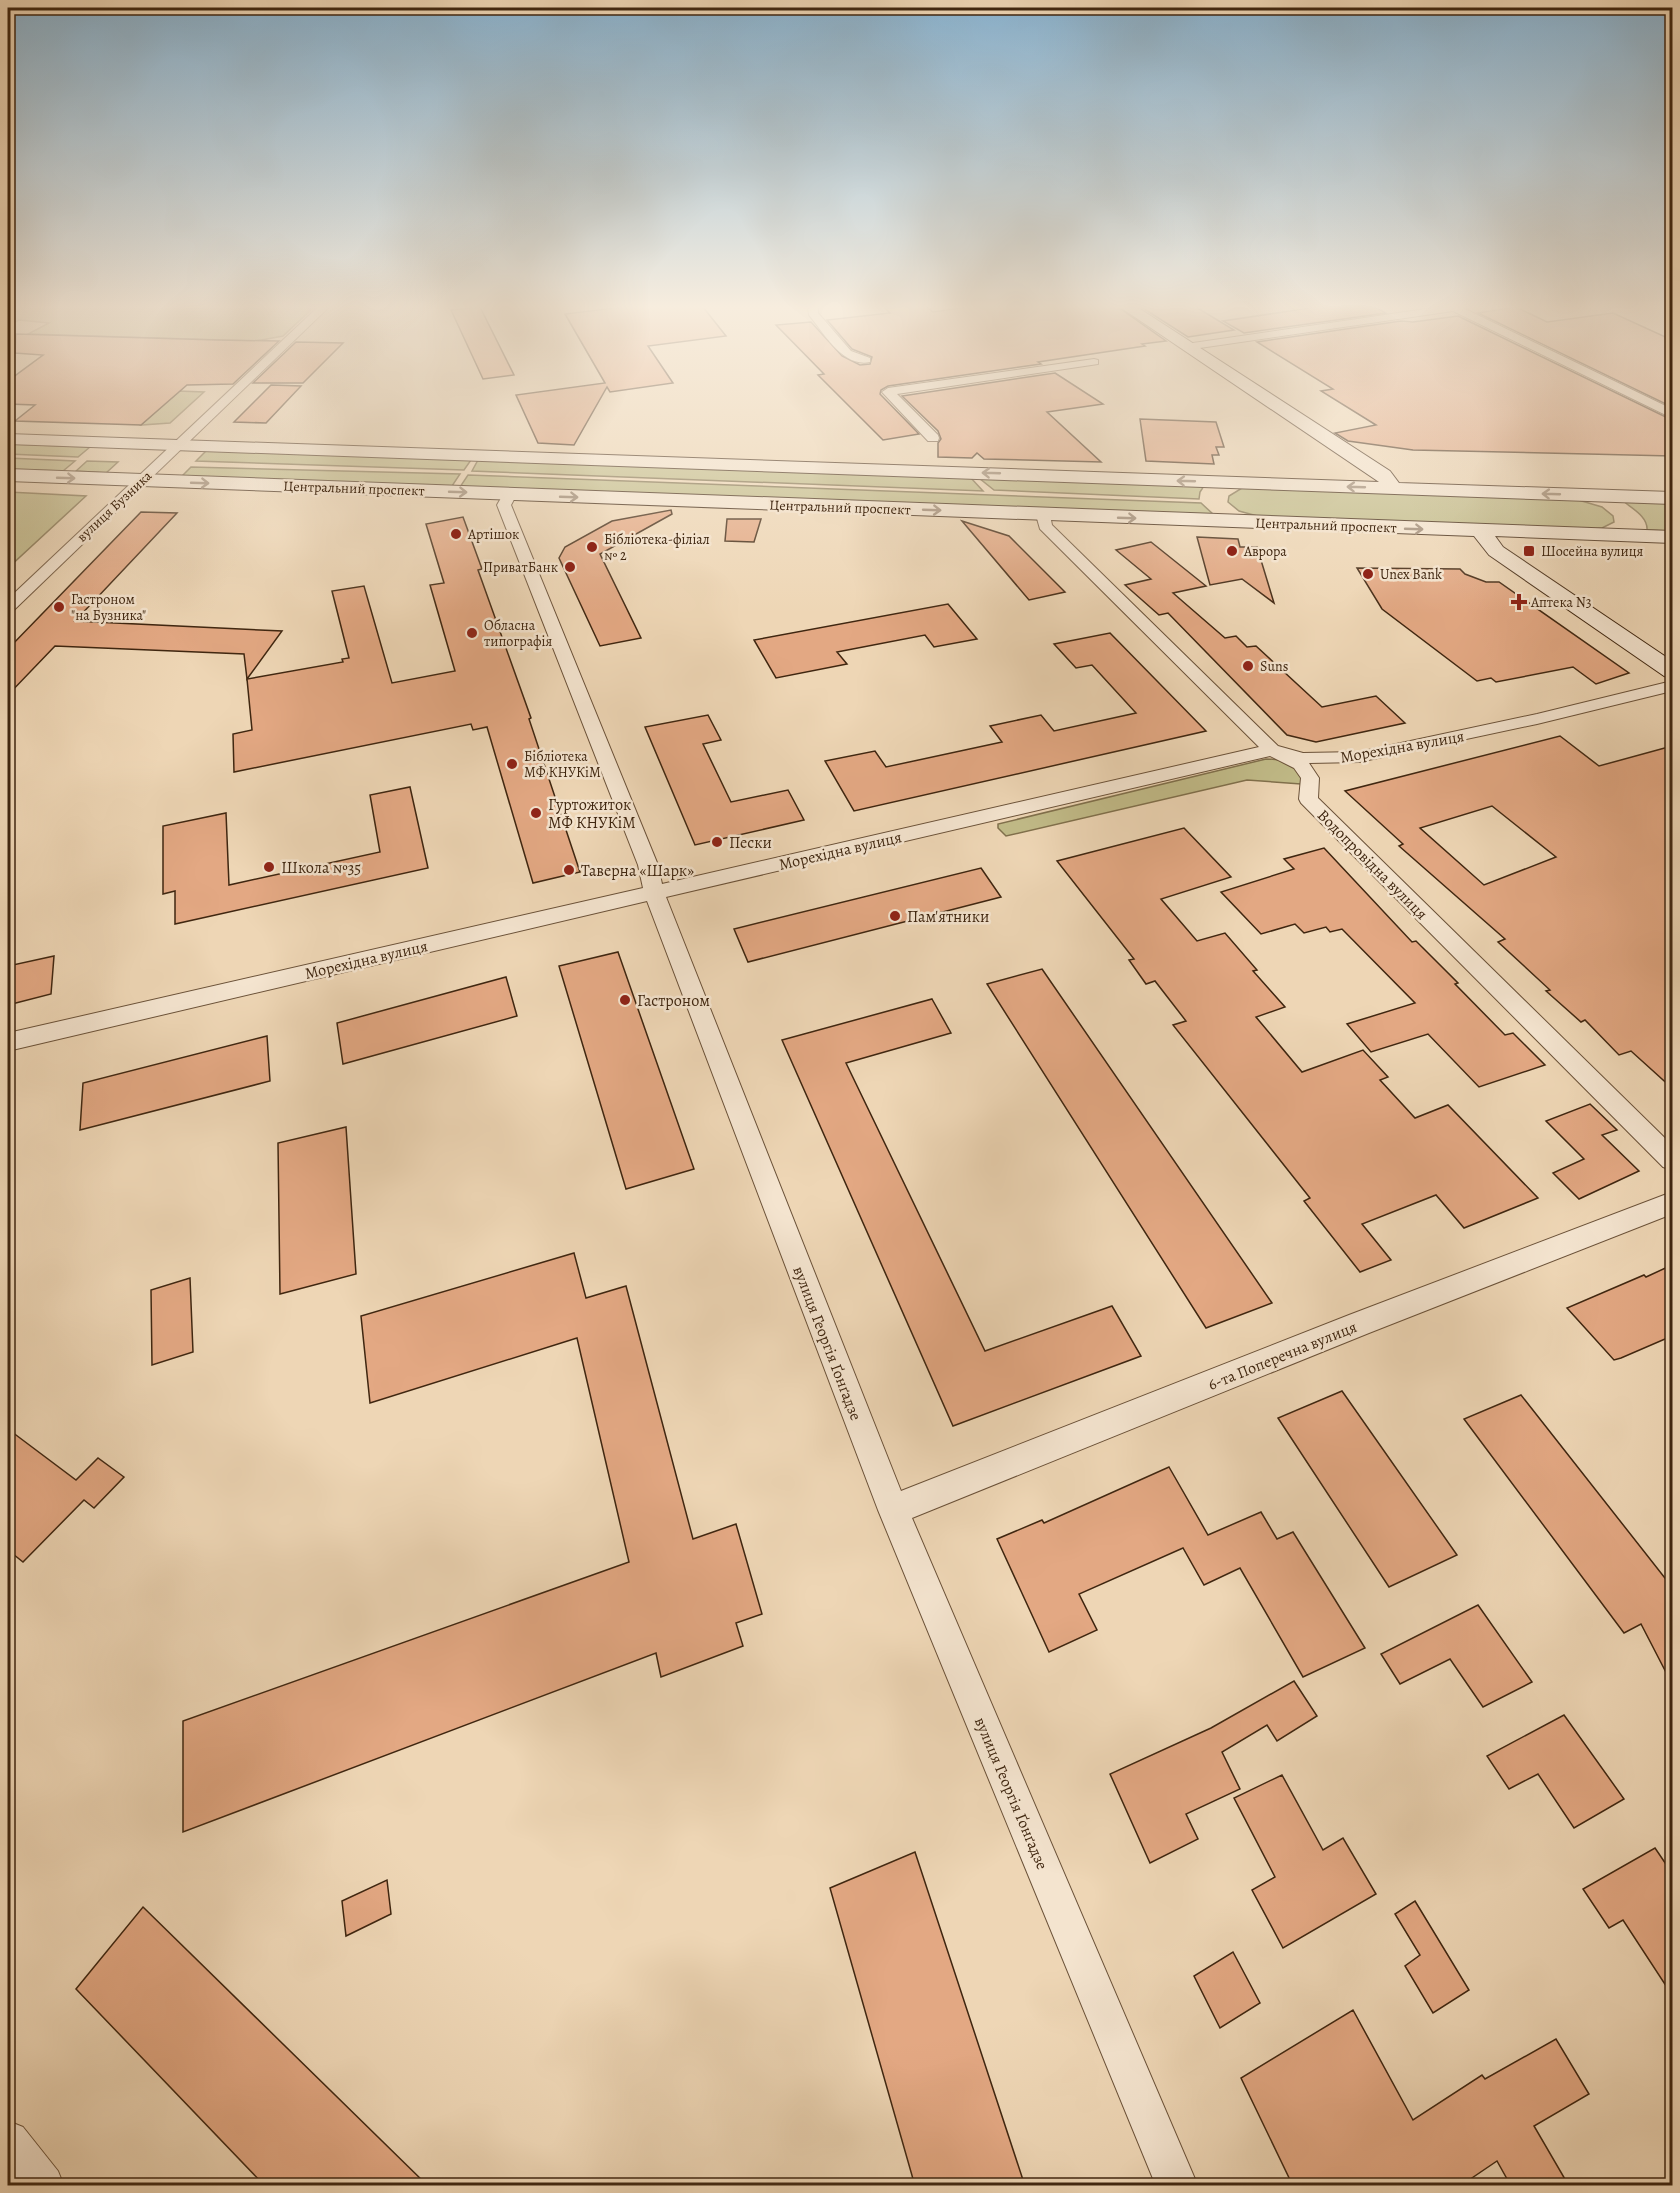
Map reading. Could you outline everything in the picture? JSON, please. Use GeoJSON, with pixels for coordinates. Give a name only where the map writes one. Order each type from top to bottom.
{"type":"FeatureCollection","features":[{"type":"Feature","properties":{"kind":"main road"},"geometry":{"type":"LineString","coordinates":[[1282,409],[1383,475],[1393,488]]}},
{"type":"Feature","properties":{"kind":"main road"},"geometry":{"type":"LineString","coordinates":[[8,439],[1672,498]]}},
{"type":"Feature","properties":{"kind":"main road","name":"Центральний проспект"},"geometry":{"type":"LineString","coordinates":[[8,475],[1672,537]]}},
{"type":"Feature","properties":{"kind":"main road"},"geometry":{"type":"LineString","coordinates":[[1244,483],[1220,489],[1214,497],[1223,512],[1251,522]]}},
{"type":"Feature","properties":{"kind":"main road"},"geometry":{"type":"LineString","coordinates":[[1584,495],[1611,504],[1627,516],[1628,527],[1614,535]]}},
{"type":"Feature","properties":{"kind":"main road"},"geometry":{"type":"LineString","coordinates":[[1481,531],[1496,551],[1672,671]]}},
{"type":"Feature","properties":{"kind":"street","name":"вулиця Бузника"},"geometry":{"type":"LineString","coordinates":[[8,607],[216,409]]}},
{"type":"Feature","properties":{"kind":"street"},"geometry":{"type":"LineString","coordinates":[[905,409],[933,438]]}},
{"type":"Feature","properties":{"kind":"street","name":"вулиця Георгія Ґонґадзе"},"geometry":{"type":"LineString","coordinates":[[510,494],[504,505],[648,865],[654,892],[893,1510],[1177,2186]]}},
{"type":"Feature","properties":{"kind":"street","name":"Водопровідна вулиця"},"geometry":{"type":"LineString","coordinates":[[1043,514],[1045,526],[1272,750],[1300,764],[1310,778],[1308,799],[1672,1160]]}},
{"type":"Feature","properties":{"kind":"street","name":"Морехідна вулиця"},"geometry":{"type":"LineString","coordinates":[[8,1042],[1272,750],[1303,758],[1359,757],[1537,719],[1672,686]]}},
{"type":"Feature","properties":{"kind":"street","name":"6-та Поперечна вулиця"},"geometry":{"type":"LineString","coordinates":[[893,1510],[1359,1324],[1672,1203]]}},
{"type":"Feature","properties":{"kind":"street"},"geometry":{"type":"LineString","coordinates":[[8,2142],[44,2186]]}},
{"type":"Feature","properties":{"kind":"shaded area"},"geometry":{"type":"Polygon","coordinates":[[[158,409],[185,409],[170,423],[141,425],[158,409]]]}},
{"type":"Feature","properties":{"kind":"shaded area"},"geometry":{"type":"Polygon","coordinates":[[[8,444],[90,447],[78,457],[8,454],[8,444]]]}},
{"type":"Feature","properties":{"kind":"shaded area"},"geometry":{"type":"Polygon","coordinates":[[[207,450],[471,460],[464,470],[196,461],[207,450]]]}},
{"type":"Feature","properties":{"kind":"shaded area"},"geometry":{"type":"Polygon","coordinates":[[[8,458],[75,461],[63,471],[8,469],[8,458]]]}},
{"type":"Feature","properties":{"kind":"shaded area"},"geometry":{"type":"Polygon","coordinates":[[[478,460],[970,477],[983,491],[472,471],[478,460]]]}},
{"type":"Feature","properties":{"kind":"shaded area"},"geometry":{"type":"Polygon","coordinates":[[[87,461],[118,462],[106,473],[76,471],[87,461]]]}},
{"type":"Feature","properties":{"kind":"shaded area"},"geometry":{"type":"Polygon","coordinates":[[[191,467],[460,474],[452,486],[182,476],[191,467]]]}},
{"type":"Feature","properties":{"kind":"shaded area"},"geometry":{"type":"Polygon","coordinates":[[[468,475],[1201,503],[1214,515],[460,487],[468,475]]]}},
{"type":"Feature","properties":{"kind":"shaded area"},"geometry":{"type":"Polygon","coordinates":[[[979,478],[1204,486],[1199,499],[994,490],[979,478]]]}},
{"type":"Feature","properties":{"kind":"shaded area"},"geometry":{"type":"Polygon","coordinates":[[[1242,488],[1575,499],[1602,507],[1613,516],[1614,522],[1594,529],[1261,517],[1239,511],[1228,502],[1229,496],[1242,488]]]}},
{"type":"Feature","properties":{"kind":"shaded area"},"geometry":{"type":"Polygon","coordinates":[[[8,492],[86,496],[8,568],[8,492]]]}},
{"type":"Feature","properties":{"kind":"shaded area"},"geometry":{"type":"Polygon","coordinates":[[[1623,501],[1672,503],[1672,531],[1647,530],[1642,517],[1623,501]]]}},
{"type":"Feature","properties":{"kind":"shaded area"},"geometry":{"type":"Polygon","coordinates":[[[1266,759],[1288,763],[1305,778],[1301,784],[1247,780],[1006,836],[998,828],[998,824],[1266,759]]]}},
{"type":"Feature","properties":{"kind":"building"},"geometry":{"type":"Polygon","coordinates":[[[30,409],[159,409],[141,425],[15,421],[30,409]]]}},
{"type":"Feature","properties":{"kind":"building"},"geometry":{"type":"Polygon","coordinates":[[[247,409],[279,409],[266,423],[234,422],[247,409]]]}},
{"type":"Feature","properties":{"kind":"building"},"geometry":{"type":"Polygon","coordinates":[[[523,409],[594,409],[574,445],[538,443],[523,409]]]}},
{"type":"Feature","properties":{"kind":"building"},"geometry":{"type":"Polygon","coordinates":[[[852,409],[895,409],[919,434],[883,440],[852,409]]]}},
{"type":"Feature","properties":{"kind":"building"},"geometry":{"type":"Polygon","coordinates":[[[916,409],[1066,409],[1047,412],[1101,462],[984,459],[977,453],[972,458],[938,457],[938,443],[941,439],[938,431],[916,409]]]}},
{"type":"Feature","properties":{"kind":"building"},"geometry":{"type":"Polygon","coordinates":[[[1351,409],[1650,409],[1672,420],[1672,456],[1413,450],[1348,441],[1335,433],[1376,425],[1351,409]]]}},
{"type":"Feature","properties":{"kind":"building"},"geometry":{"type":"Polygon","coordinates":[[[1140,419],[1216,422],[1224,447],[1216,447],[1219,455],[1212,455],[1214,464],[1146,461],[1140,419]]]}},
{"type":"Feature","properties":{"kind":"building"},"geometry":{"type":"Polygon","coordinates":[[[671,510],[672,514],[600,554],[641,638],[600,646],[559,558],[565,547],[612,521],[671,510]]]}},
{"type":"Feature","properties":{"kind":"building"},"geometry":{"type":"Polygon","coordinates":[[[141,512],[177,513],[75,621],[282,631],[247,679],[244,654],[55,646],[8,695],[8,649],[141,512]]]}},
{"type":"Feature","properties":{"kind":"building"},"geometry":{"type":"Polygon","coordinates":[[[463,517],[482,569],[478,570],[531,718],[529,719],[580,872],[533,883],[487,727],[473,730],[471,724],[234,772],[233,734],[252,730],[247,679],[343,662],[342,659],[349,658],[332,591],[364,586],[392,683],[455,671],[430,585],[444,583],[426,524],[463,517]]]}},
{"type":"Feature","properties":{"kind":"building"},"geometry":{"type":"Polygon","coordinates":[[[727,519],[761,519],[754,542],[725,541],[727,519]]]}},
{"type":"Feature","properties":{"kind":"building"},"geometry":{"type":"Polygon","coordinates":[[[962,521],[1009,536],[1065,592],[1029,600],[962,521]]]}},
{"type":"Feature","properties":{"kind":"building"},"geometry":{"type":"Polygon","coordinates":[[[1197,537],[1238,539],[1240,547],[1257,547],[1274,603],[1242,579],[1210,585],[1197,537]]]}},
{"type":"Feature","properties":{"kind":"building"},"geometry":{"type":"Polygon","coordinates":[[[1151,542],[1206,586],[1173,593],[1225,638],[1236,636],[1247,647],[1256,646],[1322,707],[1376,696],[1405,723],[1316,742],[1287,735],[1168,613],[1159,615],[1125,585],[1151,579],[1116,550],[1151,542]]]}},
{"type":"Feature","properties":{"kind":"building"},"geometry":{"type":"Polygon","coordinates":[[[1357,568],[1460,569],[1465,574],[1486,582],[1499,582],[1629,673],[1596,684],[1573,667],[1496,682],[1491,678],[1477,681],[1382,609],[1357,568]]]}},
{"type":"Feature","properties":{"kind":"building"},"geometry":{"type":"Polygon","coordinates":[[[948,604],[977,639],[934,647],[925,635],[837,652],[847,664],[776,678],[754,640],[948,604]]]}},
{"type":"Feature","properties":{"kind":"building"},"geometry":{"type":"Polygon","coordinates":[[[1110,633],[1206,731],[854,811],[825,761],[875,751],[886,767],[1002,742],[990,726],[1041,715],[1054,731],[1136,713],[1092,665],[1076,668],[1054,644],[1110,633]]]}},
{"type":"Feature","properties":{"kind":"building"},"geometry":{"type":"Polygon","coordinates":[[[708,715],[721,740],[703,744],[731,802],[788,790],[804,820],[695,845],[645,727],[708,715]]]}},
{"type":"Feature","properties":{"kind":"building"},"geometry":{"type":"Polygon","coordinates":[[[1560,736],[1599,766],[1672,746],[1672,1088],[1631,1051],[1619,1055],[1585,1020],[1581,1022],[1546,991],[1550,990],[1498,942],[1505,939],[1399,846],[1403,844],[1345,791],[1560,736]],[[1492,806],[1420,828],[1484,885],[1556,857],[1492,806]]]}},
{"type":"Feature","properties":{"kind":"building"},"geometry":{"type":"Polygon","coordinates":[[[410,787],[428,868],[175,924],[175,891],[163,894],[163,826],[226,813],[229,885],[380,852],[370,795],[410,787]]]}},
{"type":"Feature","properties":{"kind":"building"},"geometry":{"type":"Polygon","coordinates":[[[1184,828],[1231,877],[1161,899],[1197,941],[1225,933],[1257,970],[1253,971],[1285,1007],[1256,1017],[1302,1072],[1363,1050],[1388,1077],[1380,1080],[1415,1118],[1448,1105],[1538,1198],[1464,1228],[1436,1195],[1362,1224],[1391,1260],[1360,1272],[1304,1201],[1310,1198],[1173,1025],[1186,1021],[1155,981],[1146,984],[1129,960],[1134,959],[1057,861],[1184,828]]]}},
{"type":"Feature","properties":{"kind":"building"},"geometry":{"type":"Polygon","coordinates":[[[1324,848],[1412,942],[1416,941],[1458,983],[1455,984],[1505,1035],[1513,1033],[1545,1065],[1479,1087],[1428,1034],[1371,1052],[1347,1024],[1415,1003],[1342,929],[1330,932],[1326,927],[1304,933],[1295,924],[1261,934],[1221,892],[1294,869],[1284,859],[1324,848]]]}},
{"type":"Feature","properties":{"kind":"building"},"geometry":{"type":"Polygon","coordinates":[[[981,868],[1001,897],[748,962],[734,929],[981,868]]]}},
{"type":"Feature","properties":{"kind":"building"},"geometry":{"type":"Polygon","coordinates":[[[618,952],[694,1169],[626,1189],[559,966],[618,952]]]}},
{"type":"Feature","properties":{"kind":"building"},"geometry":{"type":"Polygon","coordinates":[[[54,956],[51,994],[8,1005],[8,966],[54,956]]]}},
{"type":"Feature","properties":{"kind":"building"},"geometry":{"type":"Polygon","coordinates":[[[1042,969],[1272,1303],[1206,1328],[987,984],[1042,969]]]}},
{"type":"Feature","properties":{"kind":"building"},"geometry":{"type":"Polygon","coordinates":[[[506,977],[517,1016],[343,1064],[337,1023],[506,977]]]}},
{"type":"Feature","properties":{"kind":"building"},"geometry":{"type":"Polygon","coordinates":[[[932,999],[951,1033],[846,1063],[985,1351],[1112,1306],[1141,1356],[953,1426],[782,1040],[932,999]]]}},
{"type":"Feature","properties":{"kind":"building"},"geometry":{"type":"Polygon","coordinates":[[[267,1036],[270,1081],[80,1130],[83,1083],[267,1036]]]}},
{"type":"Feature","properties":{"kind":"building"},"geometry":{"type":"Polygon","coordinates":[[[1590,1104],[1617,1130],[1602,1135],[1639,1171],[1579,1199],[1553,1173],[1584,1159],[1546,1121],[1590,1104]]]}},
{"type":"Feature","properties":{"kind":"building"},"geometry":{"type":"Polygon","coordinates":[[[346,1127],[356,1274],[280,1294],[278,1143],[346,1127]]]}},
{"type":"Feature","properties":{"kind":"building"},"geometry":{"type":"Polygon","coordinates":[[[574,1253],[586,1298],[626,1286],[693,1539],[736,1524],[762,1614],[736,1623],[743,1646],[661,1677],[656,1653],[183,1832],[183,1721],[629,1562],[577,1338],[370,1403],[361,1316],[574,1253]]]}},
{"type":"Feature","properties":{"kind":"building"},"geometry":{"type":"Polygon","coordinates":[[[1672,1265],[1672,1336],[1621,1358],[1614,1360],[1567,1308],[1644,1275],[1646,1277],[1672,1265]]]}},
{"type":"Feature","properties":{"kind":"building"},"geometry":{"type":"Polygon","coordinates":[[[190,1278],[193,1352],[152,1365],[151,1290],[190,1278]]]}},
{"type":"Feature","properties":{"kind":"building"},"geometry":{"type":"Polygon","coordinates":[[[1342,1391],[1457,1555],[1389,1587],[1278,1418],[1342,1391]]]}},
{"type":"Feature","properties":{"kind":"building"},"geometry":{"type":"Polygon","coordinates":[[[1521,1395],[1672,1587],[1672,1684],[1641,1624],[1624,1633],[1464,1419],[1521,1395]]]}},
{"type":"Feature","properties":{"kind":"building"},"geometry":{"type":"Polygon","coordinates":[[[8,1429],[76,1480],[98,1458],[124,1477],[94,1508],[84,1500],[23,1562],[8,1550],[8,1429]]]}},
{"type":"Feature","properties":{"kind":"building"},"geometry":{"type":"Polygon","coordinates":[[[1169,1467],[1208,1535],[1261,1512],[1277,1539],[1293,1532],[1365,1648],[1303,1677],[1240,1568],[1204,1585],[1183,1548],[1079,1594],[1097,1630],[1049,1652],[997,1539],[1042,1520],[1044,1523],[1169,1467]]]}},
{"type":"Feature","properties":{"kind":"building"},"geometry":{"type":"Polygon","coordinates":[[[1478,1605],[1532,1682],[1483,1707],[1450,1659],[1400,1684],[1381,1654],[1478,1605]]]}},
{"type":"Feature","properties":{"kind":"building"},"geometry":{"type":"Polygon","coordinates":[[[1294,1681],[1317,1716],[1277,1741],[1267,1725],[1222,1752],[1240,1789],[1186,1814],[1198,1839],[1150,1863],[1110,1774],[1211,1728],[1294,1681]]]}},
{"type":"Feature","properties":{"kind":"building"},"geometry":{"type":"Polygon","coordinates":[[[1564,1715],[1624,1799],[1574,1828],[1538,1774],[1509,1789],[1487,1756],[1564,1715]]]}},
{"type":"Feature","properties":{"kind":"building"},"geometry":{"type":"Polygon","coordinates":[[[1282,1775],[1323,1850],[1343,1838],[1376,1894],[1283,1948],[1252,1890],[1275,1877],[1234,1798],[1282,1775]]]}},
{"type":"Feature","properties":{"kind":"building"},"geometry":{"type":"Polygon","coordinates":[[[1655,1848],[1672,1873],[1672,1995],[1623,1920],[1609,1928],[1583,1889],[1655,1848]]]}},
{"type":"Feature","properties":{"kind":"building"},"geometry":{"type":"Polygon","coordinates":[[[915,1852],[1025,2186],[915,2186],[830,1888],[915,1852]]]}},
{"type":"Feature","properties":{"kind":"building"},"geometry":{"type":"Polygon","coordinates":[[[387,1880],[391,1914],[346,1936],[342,1901],[387,1880]]]}},
{"type":"Feature","properties":{"kind":"building"},"geometry":{"type":"Polygon","coordinates":[[[1415,1901],[1469,1990],[1433,2013],[1405,1966],[1420,1955],[1395,1914],[1415,1901]]]}},
{"type":"Feature","properties":{"kind":"building"},"geometry":{"type":"Polygon","coordinates":[[[143,1907],[428,2186],[265,2186],[76,1989],[143,1907]]]}},
{"type":"Feature","properties":{"kind":"building"},"geometry":{"type":"Polygon","coordinates":[[[1233,1952],[1260,2003],[1220,2028],[1194,1976],[1233,1952]]]}},
{"type":"Feature","properties":{"kind":"building"},"geometry":{"type":"Polygon","coordinates":[[[1353,2010],[1413,2120],[1482,2075],[1485,2079],[1556,2039],[1589,2094],[1534,2126],[1569,2186],[1511,2186],[1497,2161],[1460,2186],[1293,2186],[1241,2078],[1353,2010]]]}},
{"type":"Feature","properties":{"kind":"place","name":"Артішок"},"geometry":{"type":"Point","coordinates":[456,534]}},
{"type":"Feature","properties":{"kind":"place","name":"Бібліотека-філіал № 2"},"geometry":{"type":"Point","coordinates":[592,547]}},
{"type":"Feature","properties":{"kind":"place","name":"Аврора"},"geometry":{"type":"Point","coordinates":[1232,551]}},
{"type":"Feature","properties":{"kind":"place","name":"Шосейна вулиця"},"geometry":{"type":"Point","coordinates":[1529,551]}},
{"type":"Feature","properties":{"kind":"place","name":"ПриватБанк"},"geometry":{"type":"Point","coordinates":[570,567]}},
{"type":"Feature","properties":{"kind":"place","name":"Unex Bank"},"geometry":{"type":"Point","coordinates":[1368,574]}},
{"type":"Feature","properties":{"kind":"place","name":"Аптека N3"},"geometry":{"type":"Point","coordinates":[1519,602]}},
{"type":"Feature","properties":{"kind":"place","name":"Гастроном \"на Бузника\""},"geometry":{"type":"Point","coordinates":[59,607]}},
{"type":"Feature","properties":{"kind":"place","name":"Обласна типографія"},"geometry":{"type":"Point","coordinates":[472,633]}},
{"type":"Feature","properties":{"kind":"place","name":"Suns"},"geometry":{"type":"Point","coordinates":[1248,666]}},
{"type":"Feature","properties":{"kind":"place","name":"Бібліотека МФ КНУКіМ"},"geometry":{"type":"Point","coordinates":[512,764]}},
{"type":"Feature","properties":{"kind":"place","name":"Гуртожиток МФ КНУКіМ"},"geometry":{"type":"Point","coordinates":[536,813]}},
{"type":"Feature","properties":{"kind":"place","name":"Пески"},"geometry":{"type":"Point","coordinates":[717,842]}},
{"type":"Feature","properties":{"kind":"place","name":"Школа №35"},"geometry":{"type":"Point","coordinates":[269,867]}},
{"type":"Feature","properties":{"kind":"place","name":"Таверна «Шарк»"},"geometry":{"type":"Point","coordinates":[569,870]}},
{"type":"Feature","properties":{"kind":"place","name":"Пам'ятники"},"geometry":{"type":"Point","coordinates":[895,916]}},
{"type":"Feature","properties":{"kind":"place","name":"Гастроном"},"geometry":{"type":"Point","coordinates":[625,1000]}}]}
